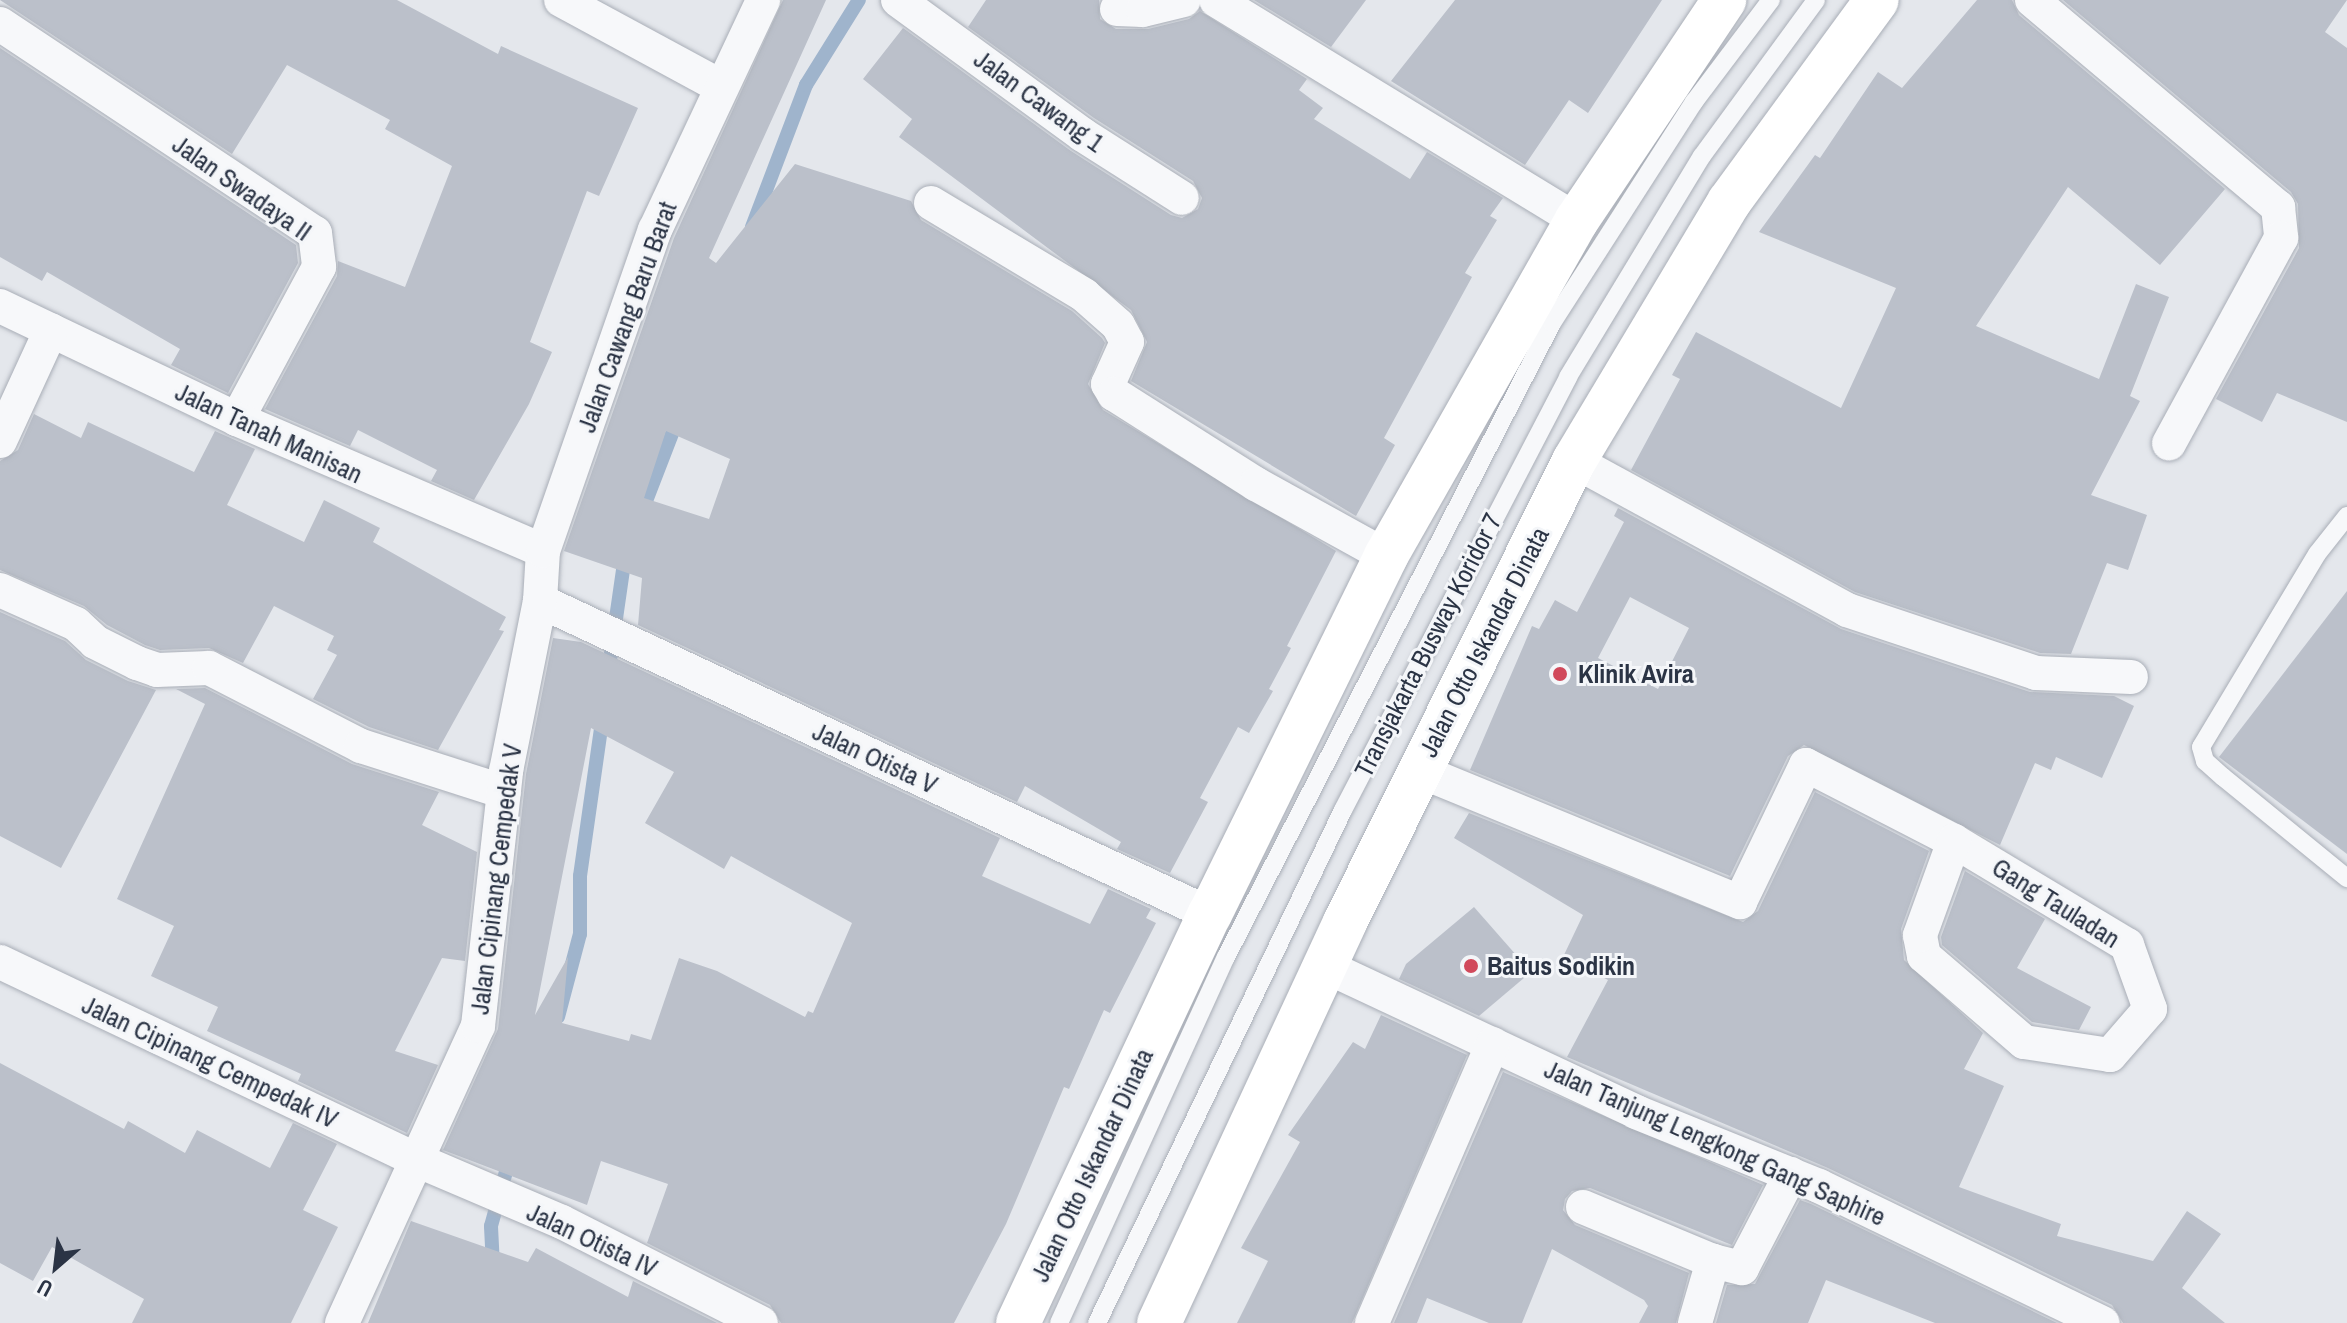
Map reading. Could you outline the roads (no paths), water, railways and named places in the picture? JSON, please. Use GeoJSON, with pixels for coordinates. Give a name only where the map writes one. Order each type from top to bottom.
{"type":"FeatureCollection","features":[{"type":"Feature","properties":{"kind":"main road","name":"Jalan Otto Iskandar Dinata"},"geometry":{"type":"LineString","coordinates":[[1018,1323],[1210,914],[1386,556],[1577,220],[1724,0]]}},
{"type":"Feature","properties":{"kind":"main road","name":"Jalan Otto Iskandar Dinata"},"geometry":{"type":"LineString","coordinates":[[1159,1323],[1325,966],[1574,461],[1729,202],[1877,0]]}},
{"type":"Feature","properties":{"kind":"street"},"geometry":{"type":"LineString","coordinates":[[561,0],[720,86]]}},
{"type":"Feature","properties":{"kind":"street","name":"Jalan Cawang Baru Barat"},"geometry":{"type":"LineString","coordinates":[[543,551],[655,230],[763,0]]}},
{"type":"Feature","properties":{"kind":"street"},"geometry":{"type":"LineString","coordinates":[[1117,9],[1143,10],[1184,0]]}},
{"type":"Feature","properties":{"kind":"street"},"geometry":{"type":"LineString","coordinates":[[1216,0],[1577,220]]}},
{"type":"Feature","properties":{"kind":"street"},"geometry":{"type":"LineString","coordinates":[[2032,0],[2278,207],[2281,238],[2169,443]]}},
{"type":"Feature","properties":{"kind":"street","name":"Jalan Cawang 1"},"geometry":{"type":"LineString","coordinates":[[901,2],[1083,135],[1182,198]]}},
{"type":"Feature","properties":{"kind":"street","name":"Jalan Swadaya II"},"geometry":{"type":"LineString","coordinates":[[0,24],[315,233],[319,267],[237,419]]}},
{"type":"Feature","properties":{"kind":"street"},"geometry":{"type":"LineString","coordinates":[[931,203],[1084,295],[1118,325],[1127,342],[1108,384],[1114,394],[1256,484],[1386,556]]}},
{"type":"Feature","properties":{"kind":"street","name":"Jalan Tanah Manisan"},"geometry":{"type":"LineString","coordinates":[[0,306],[237,419],[543,551]]}},
{"type":"Feature","properties":{"kind":"street"},"geometry":{"type":"LineString","coordinates":[[0,441],[51,330]]}},
{"type":"Feature","properties":{"kind":"street"},"geometry":{"type":"LineString","coordinates":[[1574,461],[1847,610],[2036,673],[2131,677]]}},
{"type":"Feature","properties":{"kind":"street","name":"Jalan Cipinang Cempedak V"},"geometry":{"type":"LineString","coordinates":[[342,1323],[419,1161],[478,1026],[504,792],[540,601],[543,551]]}},
{"type":"Feature","properties":{"kind":"street"},"geometry":{"type":"LineString","coordinates":[[0,590],[76,624],[95,642],[137,663],[157,670],[209,668],[361,746],[504,792]]}},
{"type":"Feature","properties":{"kind":"street","name":"Jalan Otista V"},"geometry":{"type":"LineString","coordinates":[[540,601],[1210,914]]}},
{"type":"Feature","properties":{"kind":"street","name":"Gang Tauladan"},"geometry":{"type":"LineString","coordinates":[[1420,771],[1740,902],[1806,765],[1954,841],[2127,945],[2150,1009],[2110,1055],[2024,1042],[1924,956],[1920,935],[1954,841]]}},
{"type":"Feature","properties":{"kind":"street","name":"Jalan Cipinang Cempedak IV"},"geometry":{"type":"LineString","coordinates":[[0,962],[419,1161]]}},
{"type":"Feature","properties":{"kind":"street","name":"Jalan Tanjung Lengkong Gang Saphire"},"geometry":{"type":"LineString","coordinates":[[1325,966],[1636,1112],[1791,1174],[2103,1323]]}},
{"type":"Feature","properties":{"kind":"street"},"geometry":{"type":"LineString","coordinates":[[1372,1323],[1493,1044]]}},
{"type":"Feature","properties":{"kind":"street","name":"Jalan Otista IV"},"geometry":{"type":"LineString","coordinates":[[419,1161],[562,1222],[761,1323]]}},
{"type":"Feature","properties":{"kind":"street"},"geometry":{"type":"LineString","coordinates":[[1583,1207],[1713,1261],[1742,1268],[1791,1174]]}},
{"type":"Feature","properties":{"kind":"street"},"geometry":{"type":"LineString","coordinates":[[1695,1323],[1713,1261]]}},
{"type":"Feature","properties":{"kind":"lane","name":"Transjakarta Busway Koridor 7"},"geometry":{"type":"LineString","coordinates":[[1059,1323],[1226,957],[1552,323],[1694,102],[1771,0]]}},
{"type":"Feature","properties":{"kind":"lane","name":"Transjakarta Busway Koridor 7"},"geometry":{"type":"LineString","coordinates":[[1097,1323],[1343,810],[1568,377],[1702,156],[1816,0]]}},
{"type":"Feature","properties":{"kind":"lane"},"geometry":{"type":"LineString","coordinates":[[2347,516],[2292,593],[2201,747],[2214,769],[2347,878]]}},
{"type":"Feature","properties":{"kind":"waterway"},"geometry":{"type":"LineString","coordinates":[[752,227],[806,85],[859,0]]}},
{"type":"Feature","properties":{"kind":"waterway"},"geometry":{"type":"LineString","coordinates":[[641,514],[678,418]]}},
{"type":"Feature","properties":{"kind":"waterway"},"geometry":{"type":"LineString","coordinates":[[608,674],[625,556]]}},
{"type":"Feature","properties":{"kind":"waterway"},"geometry":{"type":"LineString","coordinates":[[558,1017],[580,934],[580,876],[603,714]]}},
{"type":"Feature","properties":{"kind":"waterway"},"geometry":{"type":"LineString","coordinates":[[493,1266],[491,1226],[510,1157]]}},
{"type":"Feature","properties":{"kind":"place","name":"Klinik Avira"},"geometry":{"type":"Point","coordinates":[1560,674]}},
{"type":"Feature","properties":{"kind":"place","name":"Baitus Sodikin"},"geometry":{"type":"Point","coordinates":[1471,966]}}]}
